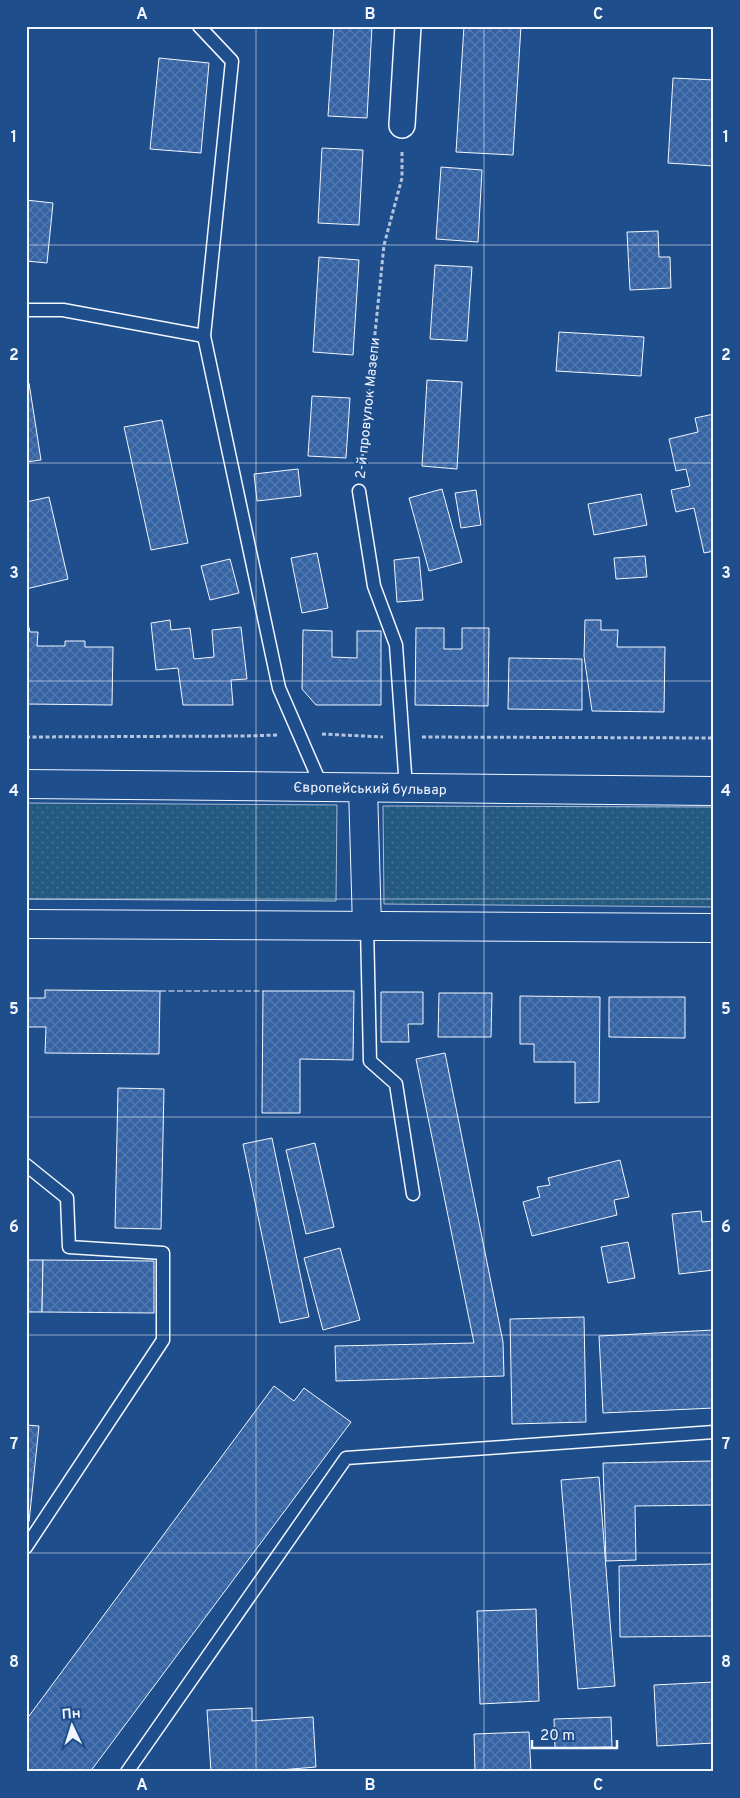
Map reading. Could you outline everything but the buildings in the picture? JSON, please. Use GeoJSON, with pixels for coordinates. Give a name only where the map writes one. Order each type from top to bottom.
{"type":"FeatureCollection","features":[{"type":"Feature","properties":{"kind":"main road","name":"Європейський бульвар"},"geometry":{"type":"LineString","coordinates":[[26,784],[714,791]]}},
{"type":"Feature","properties":{"kind":"main road"},"geometry":{"type":"LineString","coordinates":[[363,788],[367,926]]}},
{"type":"Feature","properties":{"kind":"main road"},"geometry":{"type":"LineString","coordinates":[[26,924],[714,928]]}},
{"type":"Feature","properties":{"kind":"street"},"geometry":{"type":"LineString","coordinates":[[402,125],[408,26]]}},
{"type":"Feature","properties":{"kind":"lane"},"geometry":{"type":"LineString","coordinates":[[199,26],[232,61],[204,336],[279,688],[322,787]]}},
{"type":"Feature","properties":{"kind":"lane"},"geometry":{"type":"LineString","coordinates":[[26,310],[63,310],[204,336]]}},
{"type":"Feature","properties":{"kind":"lane","name":"2-й провулок Мазепи"},"geometry":{"type":"LineString","coordinates":[[359,491],[374,586],[396,645],[406,788]]}},
{"type":"Feature","properties":{"kind":"lane"},"geometry":{"type":"LineString","coordinates":[[367,926],[370,1060],[396,1084],[413,1194]]}},
{"type":"Feature","properties":{"kind":"lane"},"geometry":{"type":"LineString","coordinates":[[26,1165],[67,1198],[69,1247],[163,1253],[163,1340],[26,1547]]}},
{"type":"Feature","properties":{"kind":"lane"},"geometry":{"type":"LineString","coordinates":[[128,1772],[346,1458],[714,1432]]}},
{"type":"Feature","properties":{"kind":"path","name":"2-й провулок Мазепи"},"geometry":{"type":"LineString","coordinates":[[359,491],[384,245],[402,178],[402,125]]}},
{"type":"Feature","properties":{"kind":"path"},"geometry":{"type":"LineString","coordinates":[[26,738],[246,736],[299,733],[402,737],[714,738]]}},
{"type":"Feature","properties":{"kind":"shaded area"},"geometry":{"type":"Polygon","coordinates":[[[26,803],[337,805],[336,901],[26,899],[26,803]]]}},
{"type":"Feature","properties":{"kind":"shaded area"},"geometry":{"type":"Polygon","coordinates":[[[383,806],[714,807],[714,907],[384,904],[383,806]]]}},
{"type":"Feature","properties":{"kind":"fence"},"geometry":{"type":"LineString","coordinates":[[160,991],[263,991]]}}]}
